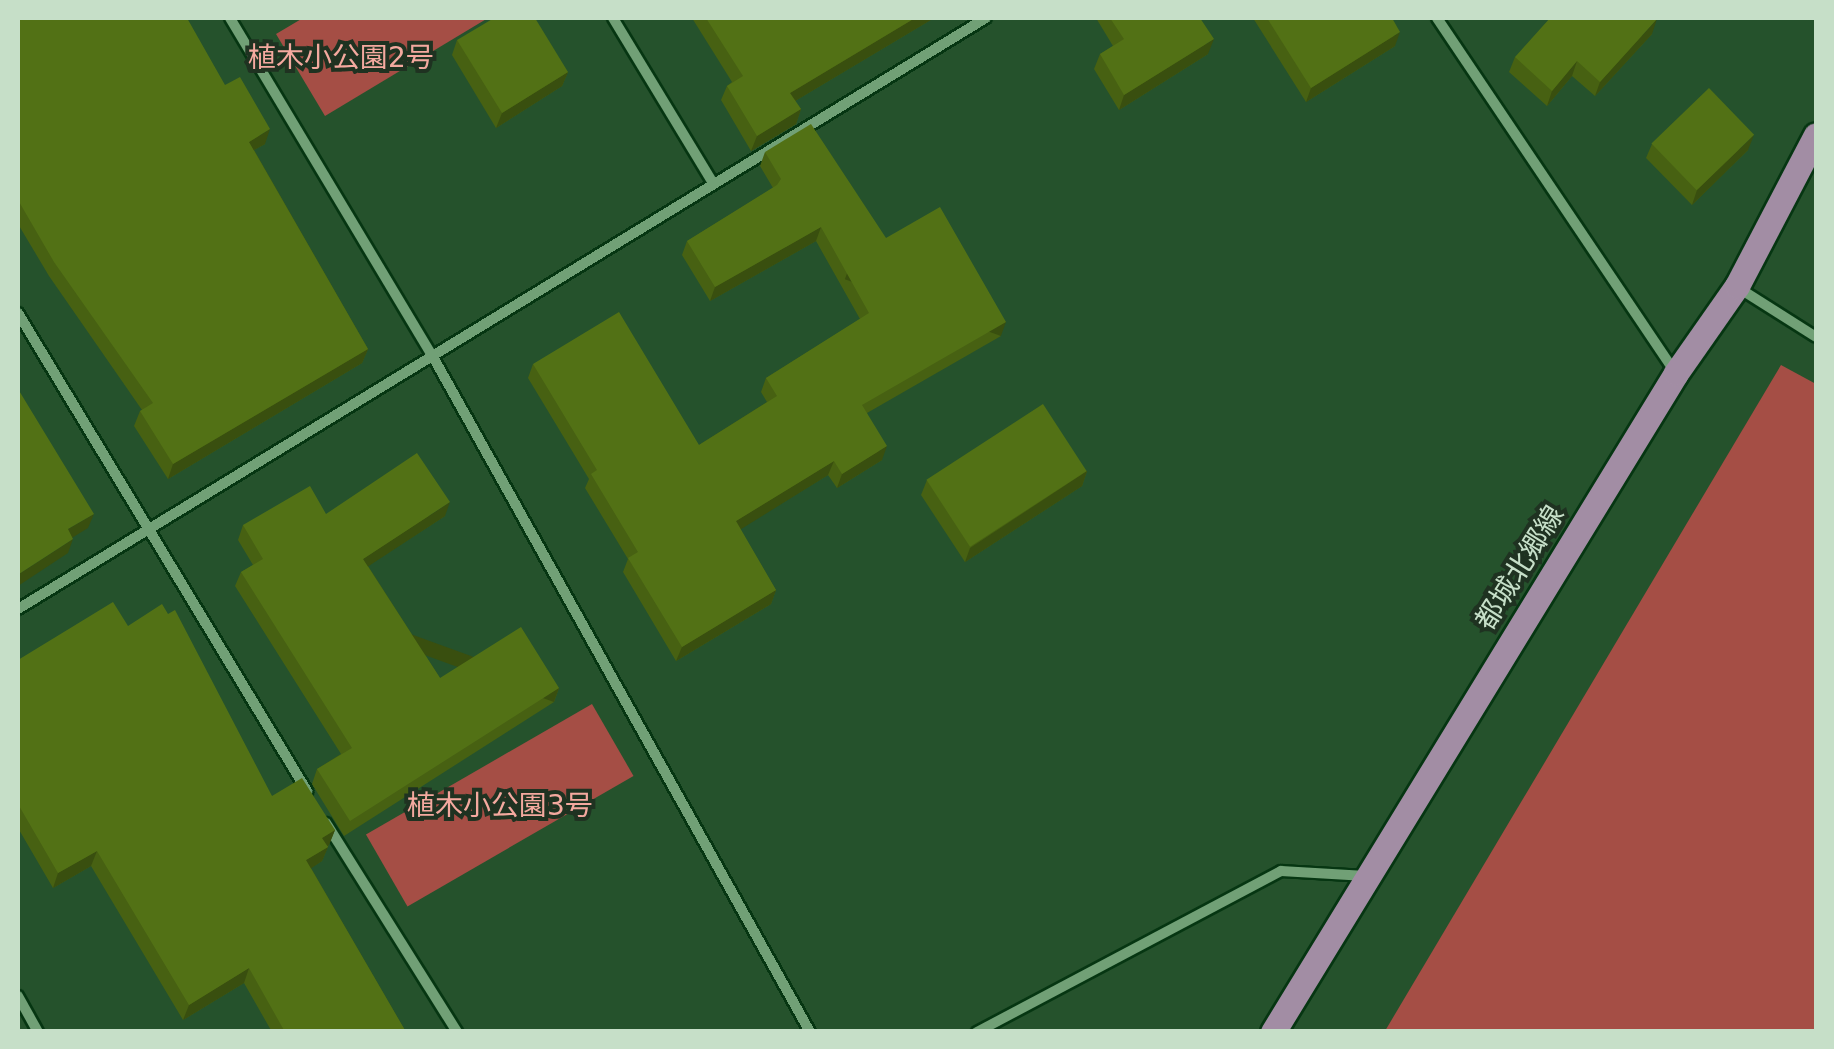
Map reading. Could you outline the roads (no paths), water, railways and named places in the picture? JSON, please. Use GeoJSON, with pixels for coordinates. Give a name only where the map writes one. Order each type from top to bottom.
{"type":"FeatureCollection","features":[{"type":"Feature","properties":{"kind":"main road","name":"都城北郷線"},"geometry":{"type":"LineString","coordinates":[[1273,1032],[1676,372],[1736,286],[1816,135]]}},
{"type":"Feature","properties":{"kind":"street"},"geometry":{"type":"LineString","coordinates":[[230,18],[432,355],[810,1032]]}},
{"type":"Feature","properties":{"kind":"street"},"geometry":{"type":"LineString","coordinates":[[612,18],[711,180]]}},
{"type":"Feature","properties":{"kind":"street"},"geometry":{"type":"LineString","coordinates":[[18,609],[711,180],[986,18]]}},
{"type":"Feature","properties":{"kind":"street"},"geometry":{"type":"LineString","coordinates":[[1436,18],[1676,372]]}},
{"type":"Feature","properties":{"kind":"street"},"geometry":{"type":"LineString","coordinates":[[1736,286],[1816,337]]}},
{"type":"Feature","properties":{"kind":"street"},"geometry":{"type":"LineString","coordinates":[[18,313],[142,529],[310,797]]}},
{"type":"Feature","properties":{"kind":"street"},"geometry":{"type":"LineString","coordinates":[[320,814],[456,1032]]}},
{"type":"Feature","properties":{"kind":"street"},"geometry":{"type":"LineString","coordinates":[[977,1032],[1281,872],[1366,876]]}},
{"type":"Feature","properties":{"kind":"street"},"geometry":{"type":"LineString","coordinates":[[18,996],[38,1032]]}},
{"type":"Feature","properties":{"kind":"park label","name":"植木小公園2号"},"geometry":{"type":"Point","coordinates":[341,58]}},
{"type":"Feature","properties":{"kind":"park label","name":"植木小公園3号"},"geometry":{"type":"Point","coordinates":[500,806]}}]}
